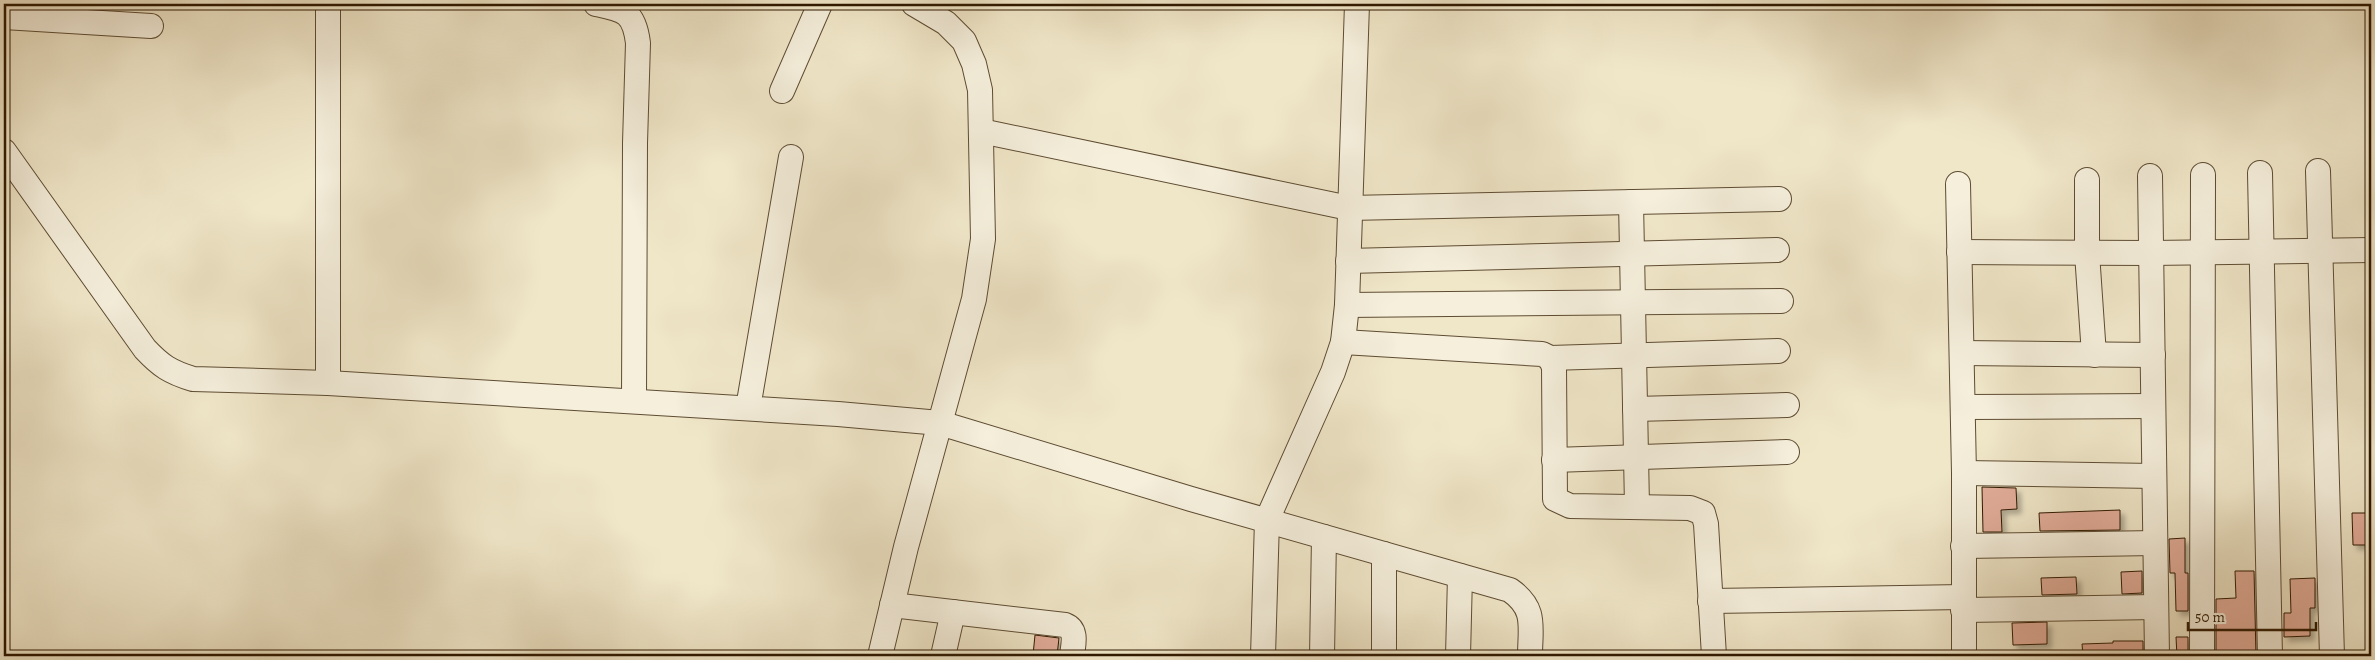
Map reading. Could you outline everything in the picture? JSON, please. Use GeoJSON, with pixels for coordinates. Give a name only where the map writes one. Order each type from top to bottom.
{"type":"FeatureCollection","features":[{"type":"Feature","properties":{"kind":"street"},"geometry":{"type":"LineString","coordinates":[[328,4],[328,383]]}},
{"type":"Feature","properties":{"kind":"street"},"geometry":{"type":"LineString","coordinates":[[596,4],[622,10],[631,17],[636,29],[638,43],[635,153],[634,401]]}},
{"type":"Feature","properties":{"kind":"street"},"geometry":{"type":"LineString","coordinates":[[782,91],[820,4]]}},
{"type":"Feature","properties":{"kind":"street"},"geometry":{"type":"LineString","coordinates":[[880,656],[974,299],[980,270],[983,239],[980,90],[974,64],[949,13],[914,4]]}},
{"type":"Feature","properties":{"kind":"street"},"geometry":{"type":"LineString","coordinates":[[1263,656],[1267,520],[1333,372],[1343,342],[1347,305],[1357,4]]}},
{"type":"Feature","properties":{"kind":"street"},"geometry":{"type":"LineString","coordinates":[[4,17],[151,26]]}},
{"type":"Feature","properties":{"kind":"street"},"geometry":{"type":"LineString","coordinates":[[981,131],[1349,208],[1779,199]]}},
{"type":"Feature","properties":{"kind":"street"},"geometry":{"type":"LineString","coordinates":[[4,151],[145,349],[158,363],[173,373],[193,379],[328,383],[634,401],[940,423],[1510,590],[1528,606],[1530,656]]}},
{"type":"Feature","properties":{"kind":"street"},"geometry":{"type":"LineString","coordinates":[[748,408],[791,157]]}},
{"type":"Feature","properties":{"kind":"street"},"geometry":{"type":"LineString","coordinates":[[2318,172],[2322,252],[2332,656]]}},
{"type":"Feature","properties":{"kind":"street"},"geometry":{"type":"LineString","coordinates":[[2260,173],[2270,656]]}},
{"type":"Feature","properties":{"kind":"street"},"geometry":{"type":"LineString","coordinates":[[2202,656],[2204,175]]}},
{"type":"Feature","properties":{"kind":"street"},"geometry":{"type":"LineString","coordinates":[[2150,176],[2157,656]]}},
{"type":"Feature","properties":{"kind":"street"},"geometry":{"type":"LineString","coordinates":[[2087,180],[2087,253],[2094,354]]}},
{"type":"Feature","properties":{"kind":"street"},"geometry":{"type":"LineString","coordinates":[[1958,184],[1964,474],[1964,656]]}},
{"type":"Feature","properties":{"kind":"street"},"geometry":{"type":"LineString","coordinates":[[1631,202],[1637,506]]}},
{"type":"Feature","properties":{"kind":"street"},"geometry":{"type":"LineString","coordinates":[[1348,260],[1777,250]]}},
{"type":"Feature","properties":{"kind":"street"},"geometry":{"type":"LineString","coordinates":[[1959,252],[2262,253],[2371,250]]}},
{"type":"Feature","properties":{"kind":"street"},"geometry":{"type":"LineString","coordinates":[[1347,305],[1781,301]]}},
{"type":"Feature","properties":{"kind":"street"},"geometry":{"type":"LineString","coordinates":[[1343,342],[1542,354],[1550,358],[1778,351]]}},
{"type":"Feature","properties":{"kind":"street"},"geometry":{"type":"LineString","coordinates":[[1962,353],[2153,355]]}},
{"type":"Feature","properties":{"kind":"street"},"geometry":{"type":"LineString","coordinates":[[1550,358],[1554,367],[1555,499],[1560,503],[1570,506],[1690,508],[1703,513],[1706,524],[1714,656]]}},
{"type":"Feature","properties":{"kind":"street"},"geometry":{"type":"LineString","coordinates":[[1635,409],[1787,405]]}},
{"type":"Feature","properties":{"kind":"street"},"geometry":{"type":"LineString","coordinates":[[1963,407],[2153,406]]}},
{"type":"Feature","properties":{"kind":"street"},"geometry":{"type":"LineString","coordinates":[[1554,460],[1787,452]]}},
{"type":"Feature","properties":{"kind":"street"},"geometry":{"type":"LineString","coordinates":[[1964,474],[2154,476]]}},
{"type":"Feature","properties":{"kind":"street"},"geometry":{"type":"LineString","coordinates":[[1322,656],[1324,537]]}},
{"type":"Feature","properties":{"kind":"street"},"geometry":{"type":"LineString","coordinates":[[1963,546],[2155,543]]}},
{"type":"Feature","properties":{"kind":"street"},"geometry":{"type":"LineString","coordinates":[[1384,554],[1384,656]]}},
{"type":"Feature","properties":{"kind":"street"},"geometry":{"type":"LineString","coordinates":[[1458,656],[1460,576]]}},
{"type":"Feature","properties":{"kind":"street"},"geometry":{"type":"LineString","coordinates":[[1710,601],[2156,608]]}},
{"type":"Feature","properties":{"kind":"street"},"geometry":{"type":"LineString","coordinates":[[892,605],[1065,625],[1071,627],[1074,632],[1072,656]]}},
{"type":"Feature","properties":{"kind":"street"},"geometry":{"type":"LineString","coordinates":[[943,656],[953,612]]}},
{"type":"Feature","properties":{"kind":"building"},"geometry":{"type":"Polygon","coordinates":[[[1982,487],[2016,488],[2017,509],[2001,510],[2002,532],[1983,532],[1982,487]]]}},
{"type":"Feature","properties":{"kind":"building"},"geometry":{"type":"Polygon","coordinates":[[[2120,510],[2120,530],[2040,531],[2039,513],[2120,510]]]}},
{"type":"Feature","properties":{"kind":"building"},"geometry":{"type":"Polygon","coordinates":[[[2352,513],[2371,513],[2371,545],[2353,545],[2352,513]]]}},
{"type":"Feature","properties":{"kind":"building"},"geometry":{"type":"Polygon","coordinates":[[[2185,538],[2185,573],[2188,573],[2188,611],[2176,611],[2175,573],[2170,573],[2169,539],[2185,538]]]}},
{"type":"Feature","properties":{"kind":"building"},"geometry":{"type":"Polygon","coordinates":[[[2142,571],[2142,593],[2122,594],[2121,572],[2142,571]]]}},
{"type":"Feature","properties":{"kind":"building"},"geometry":{"type":"Polygon","coordinates":[[[2235,571],[2254,571],[2256,656],[2216,656],[2216,599],[2236,598],[2235,571]]]}},
{"type":"Feature","properties":{"kind":"building"},"geometry":{"type":"Polygon","coordinates":[[[2076,577],[2077,594],[2042,595],[2041,578],[2076,577]]]}},
{"type":"Feature","properties":{"kind":"building"},"geometry":{"type":"Polygon","coordinates":[[[2315,578],[2315,608],[2310,608],[2310,636],[2284,637],[2284,613],[2291,613],[2290,579],[2315,578]]]}},
{"type":"Feature","properties":{"kind":"building"},"geometry":{"type":"Polygon","coordinates":[[[2047,622],[2047,644],[2013,645],[2012,623],[2047,622]]]}},
{"type":"Feature","properties":{"kind":"building"},"geometry":{"type":"Polygon","coordinates":[[[1035,635],[1059,638],[1057,656],[1033,655],[1035,635]]]}},
{"type":"Feature","properties":{"kind":"building"},"geometry":{"type":"Polygon","coordinates":[[[2176,637],[2188,637],[2188,656],[2177,656],[2176,637]]]}},
{"type":"Feature","properties":{"kind":"building"},"geometry":{"type":"Polygon","coordinates":[[[2113,641],[2143,641],[2143,656],[2083,656],[2082,644],[2113,643],[2113,641]]]}}]}
